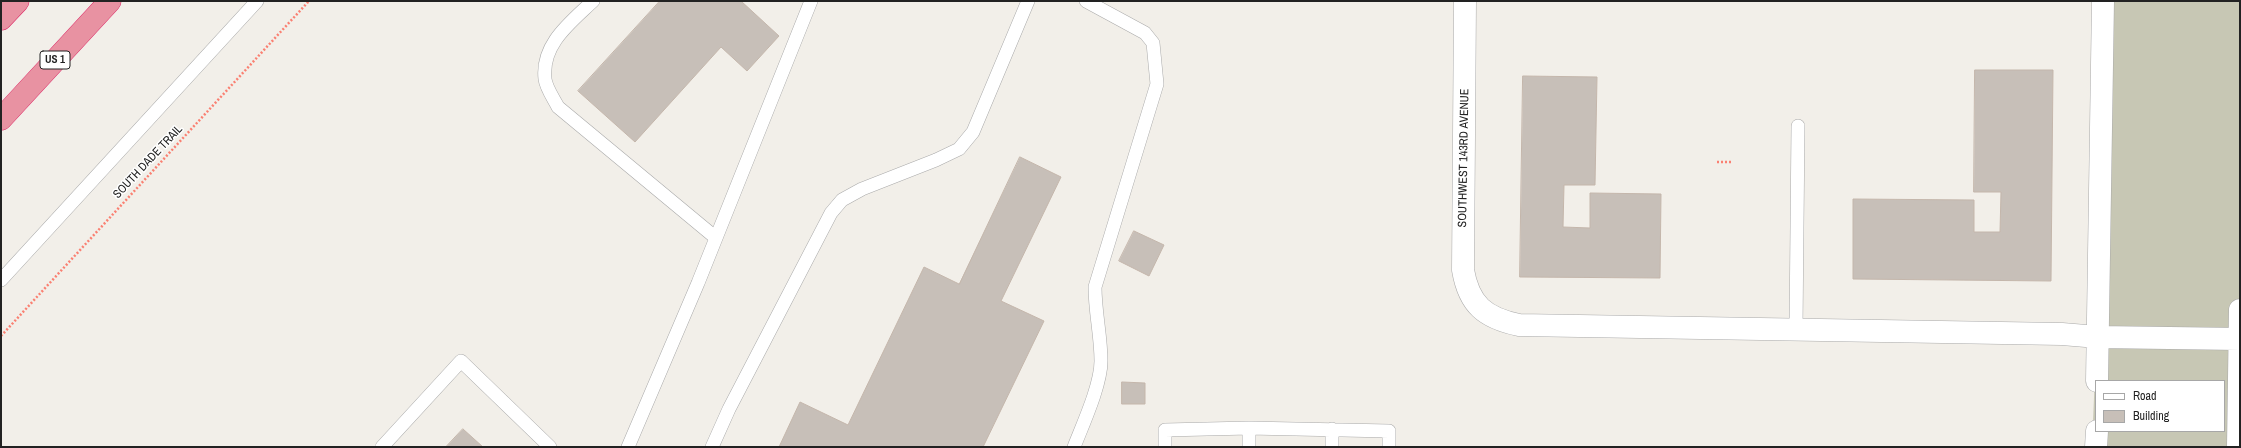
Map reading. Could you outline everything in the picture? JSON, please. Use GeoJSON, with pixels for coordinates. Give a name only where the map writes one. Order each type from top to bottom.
{"type":"FeatureCollection","features":[{"type":"Feature","properties":{"kind":"highway"},"geometry":{"type":"LineString","coordinates":[[1,19],[18,1]]}},
{"type":"Feature","properties":{"kind":"highway","name":"US 1"},"geometry":{"type":"LineString","coordinates":[[1,120],[110,1]]}},
{"type":"Feature","properties":{"kind":"street","name":"SOUTHWEST 143RD AVENUE"},"geometry":{"type":"LineString","coordinates":[[1465,1],[1463,270],[1465,285],[1472,298],[1481,309],[1492,317],[1519,325],[1796,328]]}},
{"type":"Feature","properties":{"kind":"street"},"geometry":{"type":"LineString","coordinates":[[2097,380],[2103,1]]}},
{"type":"Feature","properties":{"kind":"street"},"geometry":{"type":"LineString","coordinates":[[2238,447],[2240,310]]}},
{"type":"Feature","properties":{"kind":"street"},"geometry":{"type":"LineString","coordinates":[[1796,328],[2062,334],[2098,337],[2240,339]]}},
{"type":"Feature","properties":{"kind":"street"},"geometry":{"type":"LineString","coordinates":[[2096,432],[2096,447]]}},
{"type":"Feature","properties":{"kind":"lane"},"geometry":{"type":"LineString","coordinates":[[1,280],[257,1]]}},
{"type":"Feature","properties":{"kind":"lane"},"geometry":{"type":"LineString","coordinates":[[593,1],[558,34],[547,58],[545,80],[558,107],[716,238]]}},
{"type":"Feature","properties":{"kind":"lane"},"geometry":{"type":"LineString","coordinates":[[628,447],[716,238],[811,1]]}},
{"type":"Feature","properties":{"kind":"lane"},"geometry":{"type":"LineString","coordinates":[[712,447],[728,410],[831,213],[842,200],[862,189],[936,160],[959,149],[973,132],[1028,1]]}},
{"type":"Feature","properties":{"kind":"lane"},"geometry":{"type":"LineString","coordinates":[[1074,447],[1098,381],[1101,362],[1095,308],[1095,287],[1157,84],[1153,43],[1145,33],[1086,1]]}},
{"type":"Feature","properties":{"kind":"lane"},"geometry":{"type":"LineString","coordinates":[[1796,328],[1798,126]]}},
{"type":"Feature","properties":{"kind":"lane"},"geometry":{"type":"LineString","coordinates":[[382,447],[461,361],[550,447]]}},
{"type":"Feature","properties":{"kind":"lane"},"geometry":{"type":"LineString","coordinates":[[1249,428],[1249,447]]}},
{"type":"Feature","properties":{"kind":"lane"},"geometry":{"type":"LineString","coordinates":[[1165,447],[1165,430],[1249,428],[1389,431],[1388,447]]}},
{"type":"Feature","properties":{"kind":"lane"},"geometry":{"type":"LineString","coordinates":[[1332,429],[1332,447]]}},
{"type":"Feature","properties":{"kind":"path","name":"SOUTH DADE TRAIL"},"geometry":{"type":"LineString","coordinates":[[1,336],[309,1]]}},
{"type":"Feature","properties":{"kind":"path"},"geometry":{"type":"LineString","coordinates":[[1716,162],[1733,162]]}},
{"type":"Feature","properties":{"kind":"shaded area"},"geometry":{"type":"Polygon","coordinates":[[[2110,1],[2240,1],[2240,447],[2092,447],[2110,1]]]}},
{"type":"Feature","properties":{"kind":"building"},"geometry":{"type":"Polygon","coordinates":[[[660,1],[741,1],[779,36],[747,71],[721,47],[635,142],[578,91],[660,1]]]}},
{"type":"Feature","properties":{"kind":"building"},"geometry":{"type":"Polygon","coordinates":[[[1975,70],[2053,70],[2051,281],[1853,279],[1853,199],[1974,200],[1974,232],[2000,232],[2001,192],[1974,192],[1975,70]]]}},
{"type":"Feature","properties":{"kind":"building"},"geometry":{"type":"Polygon","coordinates":[[[1523,76],[1597,77],[1595,185],[1564,185],[1563,227],[1590,228],[1590,193],[1661,194],[1660,278],[1520,277],[1523,76]]]}},
{"type":"Feature","properties":{"kind":"building"},"geometry":{"type":"Polygon","coordinates":[[[1020,157],[1061,177],[1001,301],[1044,321],[983,447],[779,447],[800,402],[848,425],[924,267],[959,284],[1020,157]]]}},
{"type":"Feature","properties":{"kind":"building"},"geometry":{"type":"Polygon","coordinates":[[[1134,231],[1164,245],[1149,276],[1119,261],[1134,231]]]}},
{"type":"Feature","properties":{"kind":"building"},"geometry":{"type":"Polygon","coordinates":[[[1122,382],[1145,383],[1145,404],[1122,404],[1122,382]]]}},
{"type":"Feature","properties":{"kind":"building"},"geometry":{"type":"Polygon","coordinates":[[[463,429],[483,447],[446,447],[463,429]]]}}]}
